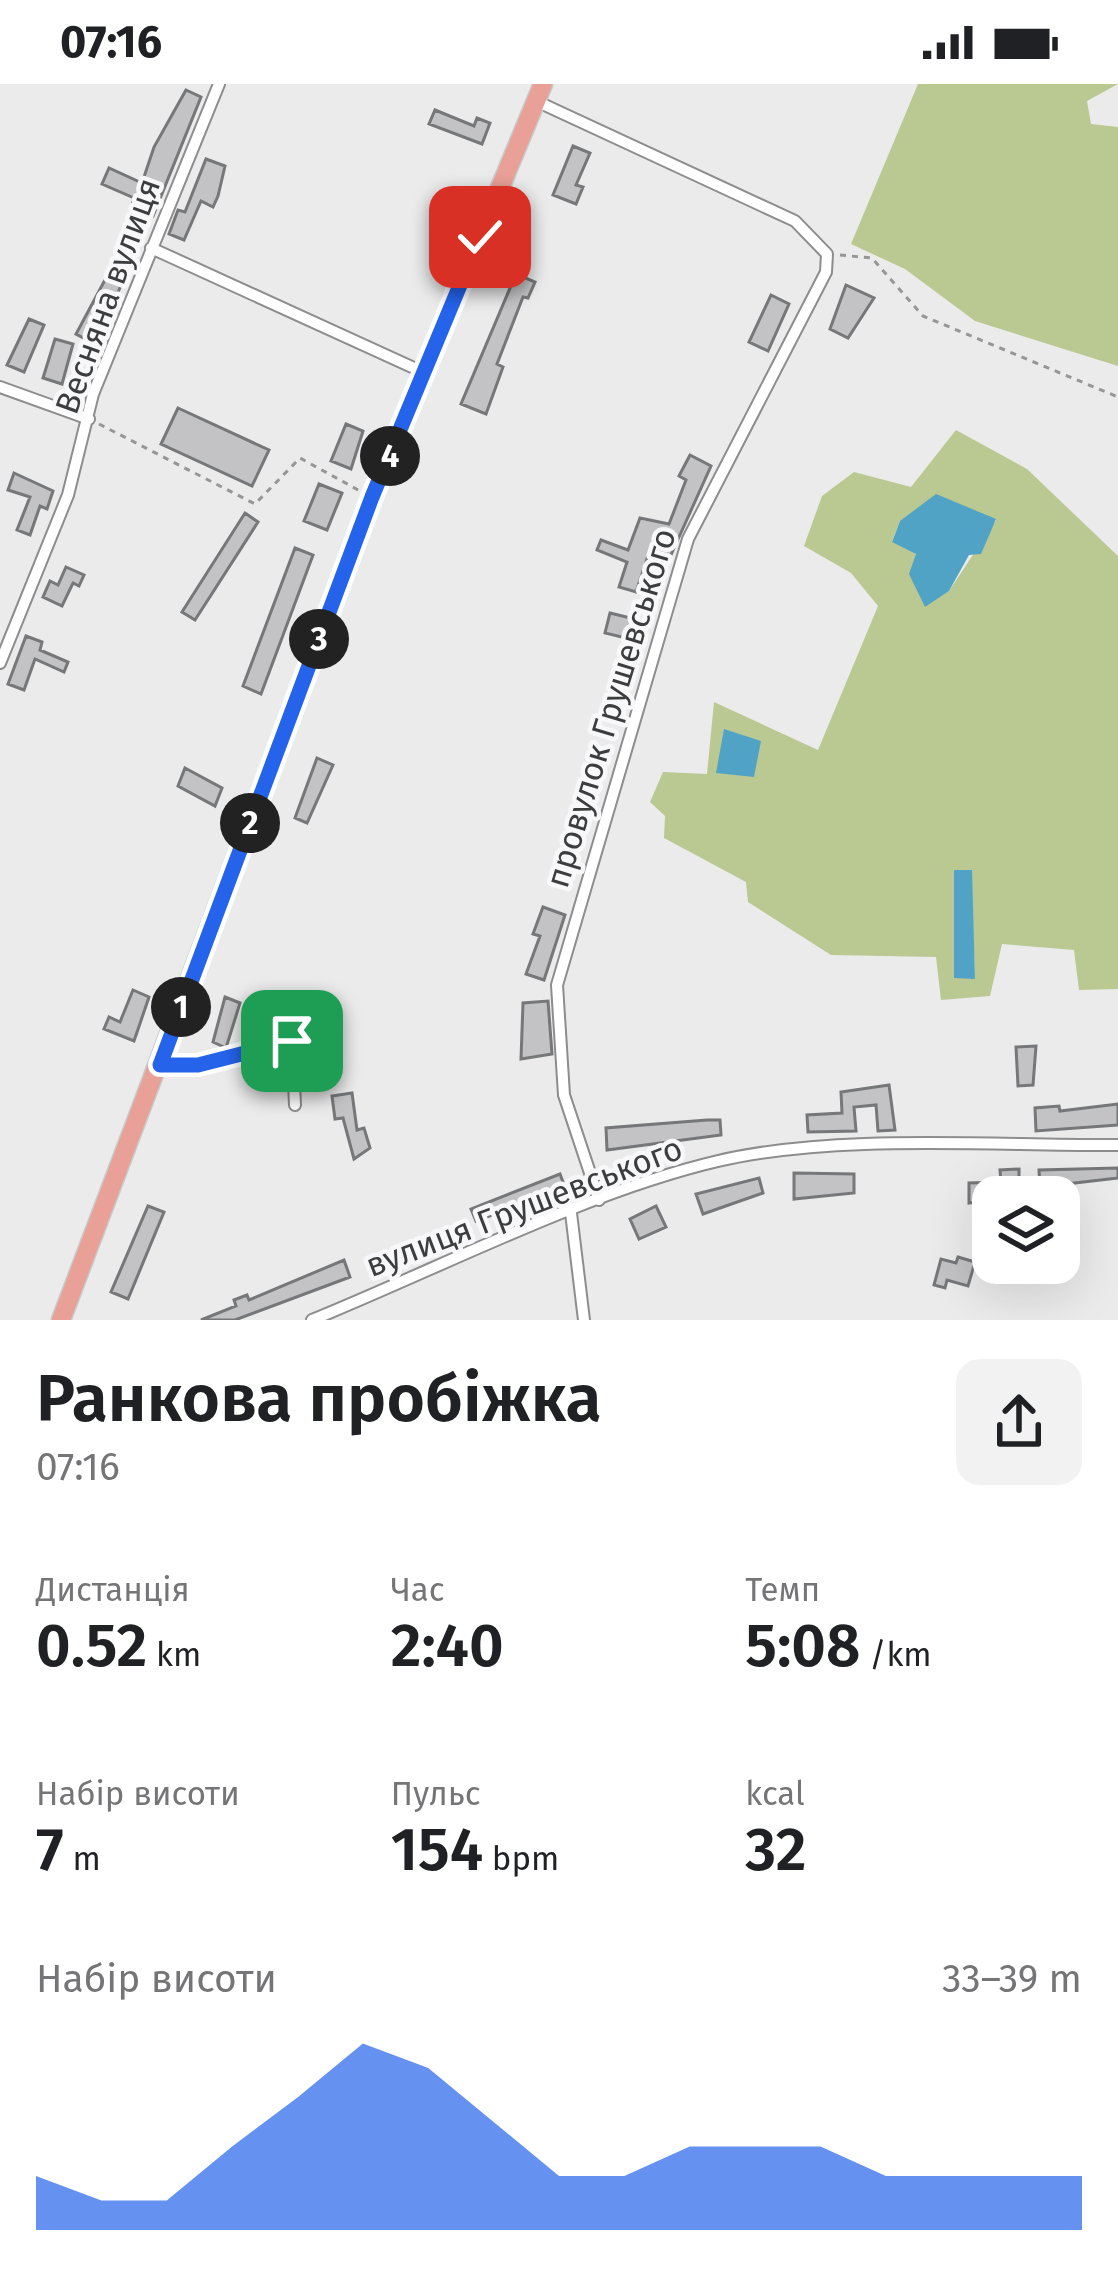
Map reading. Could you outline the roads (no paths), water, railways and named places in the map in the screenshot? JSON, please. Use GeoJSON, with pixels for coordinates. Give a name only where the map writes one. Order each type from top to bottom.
{"type":"FeatureCollection","features":[{"type":"Feature","properties":{"kind":"main road"},"geometry":{"type":"LineString","coordinates":[[61,1320],[372,497],[539,92]]}},
{"type":"Feature","properties":{"kind":"street","name":"Весняна вулиця"},"geometry":{"type":"LineString","coordinates":[[0,663],[68,495],[93,394],[219,84]]}},
{"type":"Feature","properties":{"kind":"street","name":"провулок Грушевського"},"geometry":{"type":"LineString","coordinates":[[539,92],[795,221],[827,254],[826,272],[688,539],[652,644],[557,986],[564,1095],[599,1200]]}},
{"type":"Feature","properties":{"kind":"street"},"geometry":{"type":"LineString","coordinates":[[151,248],[425,373]]}},
{"type":"Feature","properties":{"kind":"street"},"geometry":{"type":"LineString","coordinates":[[0,387],[89,419]]}},
{"type":"Feature","properties":{"kind":"street"},"geometry":{"type":"LineString","coordinates":[[160,1065],[198,1065],[292,1041],[295,1105]]}},
{"type":"Feature","properties":{"kind":"street","name":"вулиця Грушевського"},"geometry":{"type":"LineString","coordinates":[[312,1320],[335,1316],[599,1200],[723,1160],[807,1148],[1118,1145]]}},
{"type":"Feature","properties":{"kind":"street"},"geometry":{"type":"LineString","coordinates":[[571,1213],[584,1320]]}},
{"type":"Feature","properties":{"kind":"water"},"geometry":{"type":"Polygon","coordinates":[[[936,494],[996,519],[981,554],[969,555],[949,591],[925,607],[909,574],[916,554],[892,542],[900,521],[936,494]]]}},
{"type":"Feature","properties":{"kind":"water"},"geometry":{"type":"Polygon","coordinates":[[[724,729],[761,741],[754,777],[716,773],[724,729]]]}},
{"type":"Feature","properties":{"kind":"water"},"geometry":{"type":"Polygon","coordinates":[[[954,870],[972,870],[975,979],[954,978],[954,870]]]}}]}
